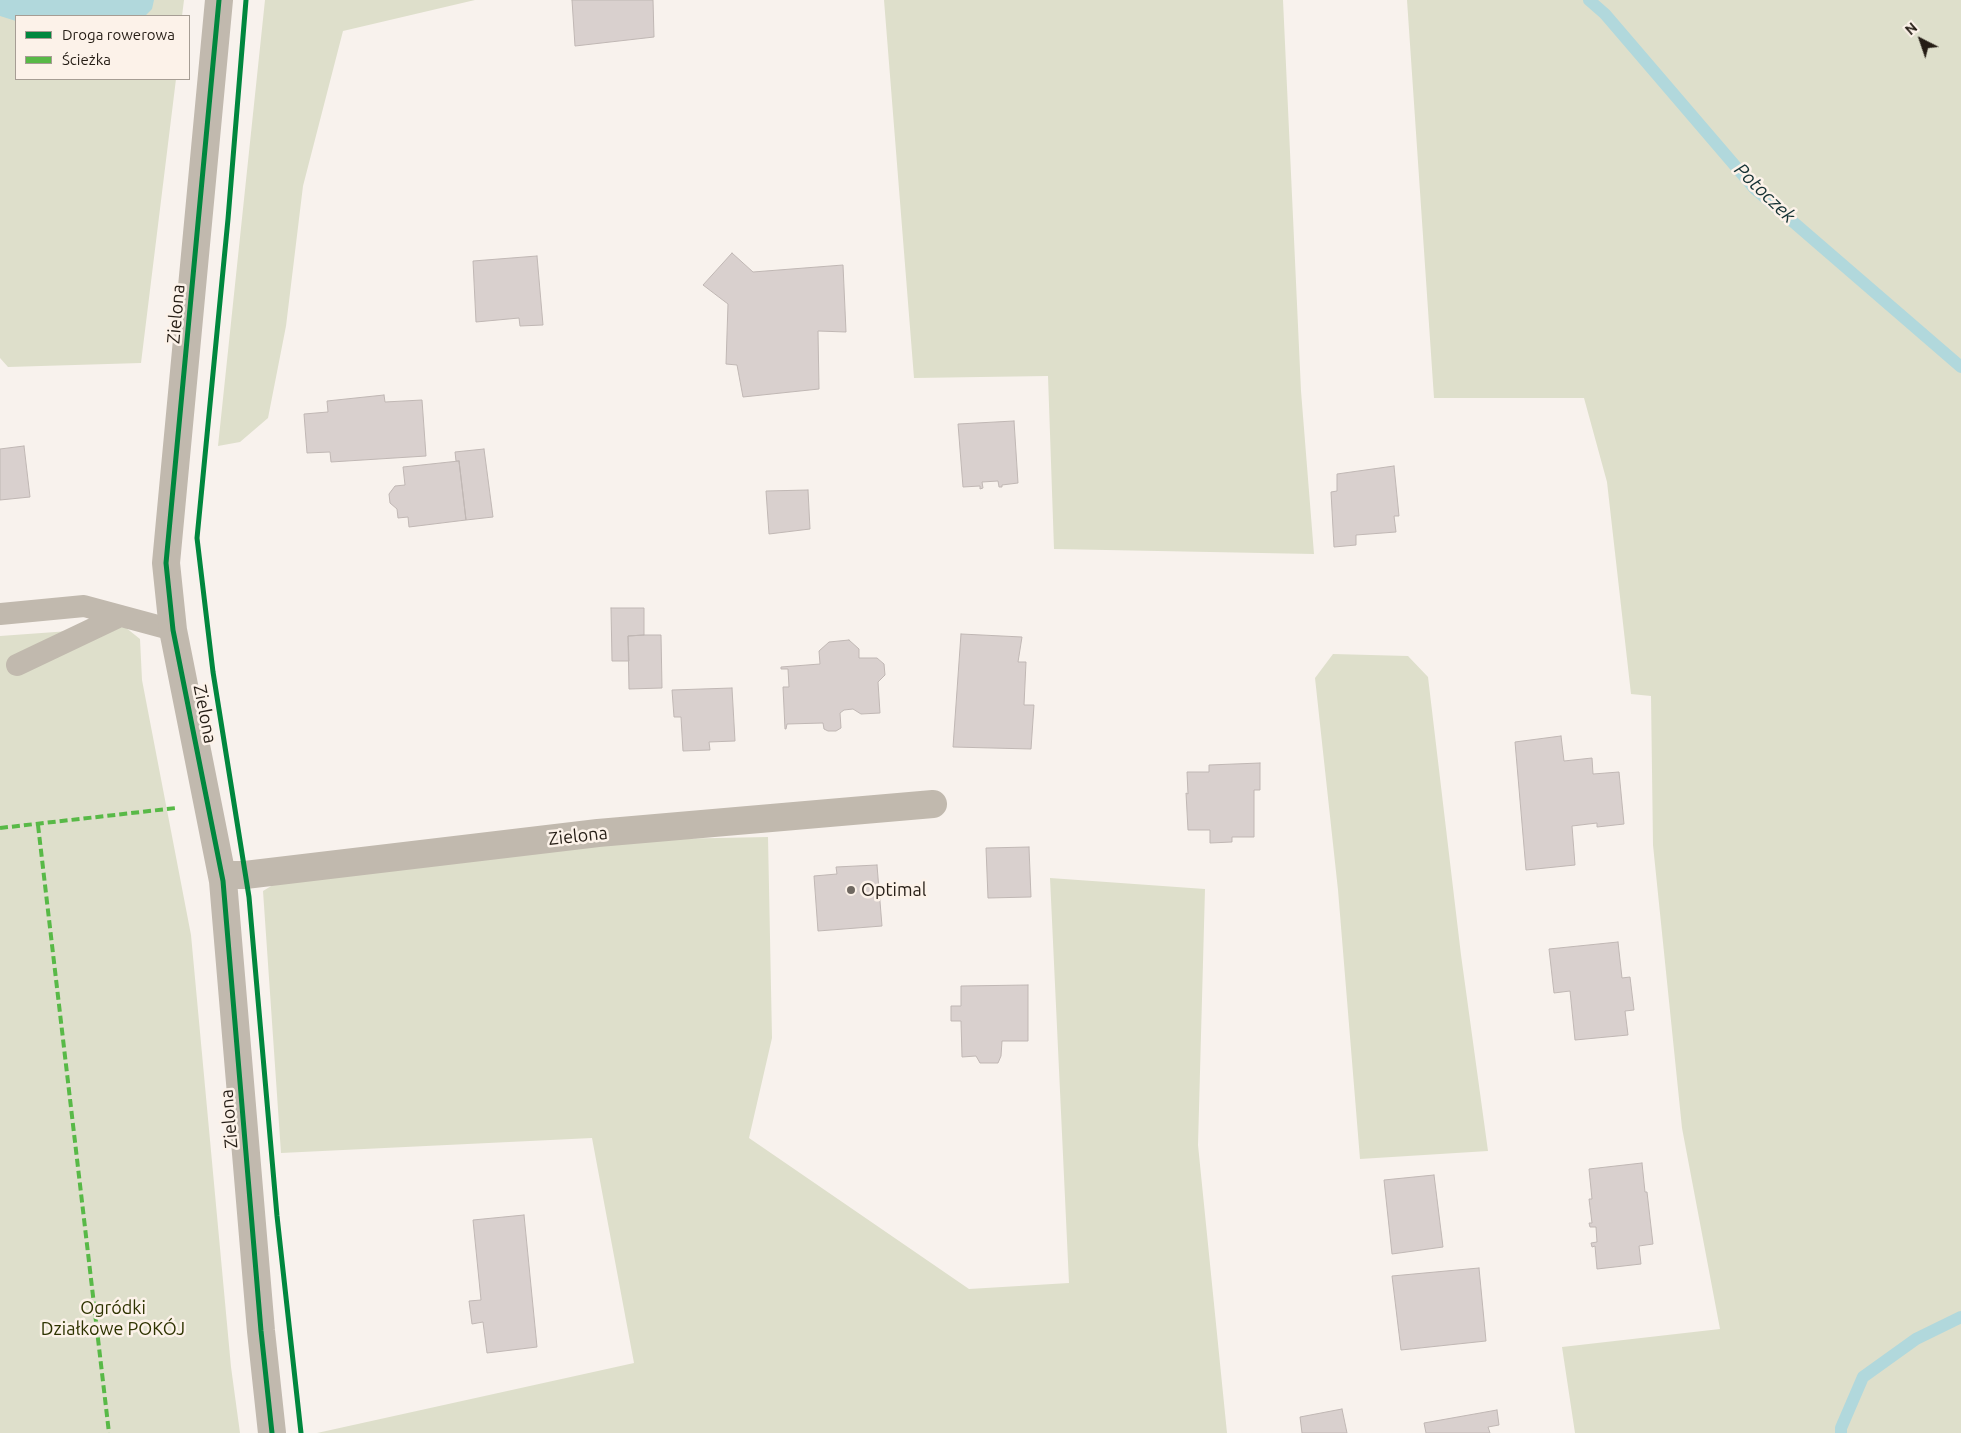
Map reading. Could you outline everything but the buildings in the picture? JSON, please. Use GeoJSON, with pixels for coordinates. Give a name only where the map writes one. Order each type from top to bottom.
{"type":"FeatureCollection","features":[{"type":"Feature","properties":{"kind":"street","name":"Zielona"},"geometry":{"type":"LineString","coordinates":[[220,0],[166,563],[174,630],[222,875],[260,1321],[272,1433]]}},
{"type":"Feature","properties":{"kind":"street","name":"Zielona"},"geometry":{"type":"LineString","coordinates":[[222,875],[246,875],[598,833],[933,804]]}},
{"type":"Feature","properties":{"kind":"lane"},"geometry":{"type":"LineString","coordinates":[[0,614],[84,606],[174,630]]}},
{"type":"Feature","properties":{"kind":"lane"},"geometry":{"type":"LineString","coordinates":[[17,665],[120,616]]}},
{"type":"Feature","properties":{"kind":"green space"},"geometry":{"type":"Polygon","coordinates":[[[0,0],[184,0],[182,15],[15,15],[15,80],[176,80],[141,363],[8,367],[0,358],[0,0]]]}},
{"type":"Feature","properties":{"kind":"green space"},"geometry":{"type":"Polygon","coordinates":[[[265,0],[475,0],[343,31],[303,186],[286,326],[268,418],[240,442],[218,446],[265,0]]]}},
{"type":"Feature","properties":{"kind":"green space"},"geometry":{"type":"Polygon","coordinates":[[[884,0],[1283,0],[1301,391],[1314,554],[1054,549],[1048,376],[914,378],[884,0]]]}},
{"type":"Feature","properties":{"kind":"green space"},"geometry":{"type":"Polygon","coordinates":[[[1407,0],[1961,0],[1961,1433],[1575,1433],[1562,1347],[1720,1329],[1682,1128],[1653,845],[1651,696],[1631,694],[1607,482],[1584,398],[1434,398],[1407,0]]]}},
{"type":"Feature","properties":{"kind":"green space","name":"Ogródki Działkowe POKÓJ"},"geometry":{"type":"Polygon","coordinates":[[[125,627],[140,639],[142,680],[191,935],[231,1367],[240,1433],[0,1433],[0,636],[125,627]]]}},
{"type":"Feature","properties":{"kind":"green space"},"geometry":{"type":"Polygon","coordinates":[[[1333,654],[1408,656],[1428,677],[1461,955],[1488,1151],[1360,1159],[1338,890],[1315,678],[1333,654]]]}},
{"type":"Feature","properties":{"kind":"green space"},"geometry":{"type":"Polygon","coordinates":[[[768,837],[772,1038],[749,1138],[969,1289],[1069,1283],[1050,878],[1205,889],[1198,1145],[1227,1433],[317,1433],[634,1363],[592,1138],[281,1153],[263,891],[281,880],[617,840],[768,837]]]}},
{"type":"Feature","properties":{"kind":"water"},"geometry":{"type":"Polygon","coordinates":[[[0,0],[154,0],[152,9],[146,15],[15,15],[15,21],[0,16],[0,0]]]}},
{"type":"Feature","properties":{"kind":"waterway","name":"Potoczek"},"geometry":{"type":"LineString","coordinates":[[1589,0],[1605,14],[1755,189],[1961,367]]}},
{"type":"Feature","properties":{"kind":"waterway"},"geometry":{"type":"LineString","coordinates":[[1841,1433],[1841,1428],[1863,1377],[1916,1339],[1961,1317]]}},
{"type":"Feature","properties":{"kind":"marked path"},"geometry":{"type":"LineString","coordinates":[[0,828],[176,808]]}},
{"type":"Feature","properties":{"kind":"marked path"},"geometry":{"type":"LineString","coordinates":[[38,825],[109,1433]]}},
{"type":"Feature","properties":{"kind":"cycle path"},"geometry":{"type":"LineString","coordinates":[[219,0],[166,563],[173,630],[223,881],[261,1331],[272,1433]]}},
{"type":"Feature","properties":{"kind":"cycle path"},"geometry":{"type":"LineString","coordinates":[[246,0],[228,219],[197,538],[213,672],[249,897],[277,1216],[301,1433]]}},
{"type":"Feature","properties":{"kind":"place","name":"Optimal"},"geometry":{"type":"Point","coordinates":[851,890]}}]}
